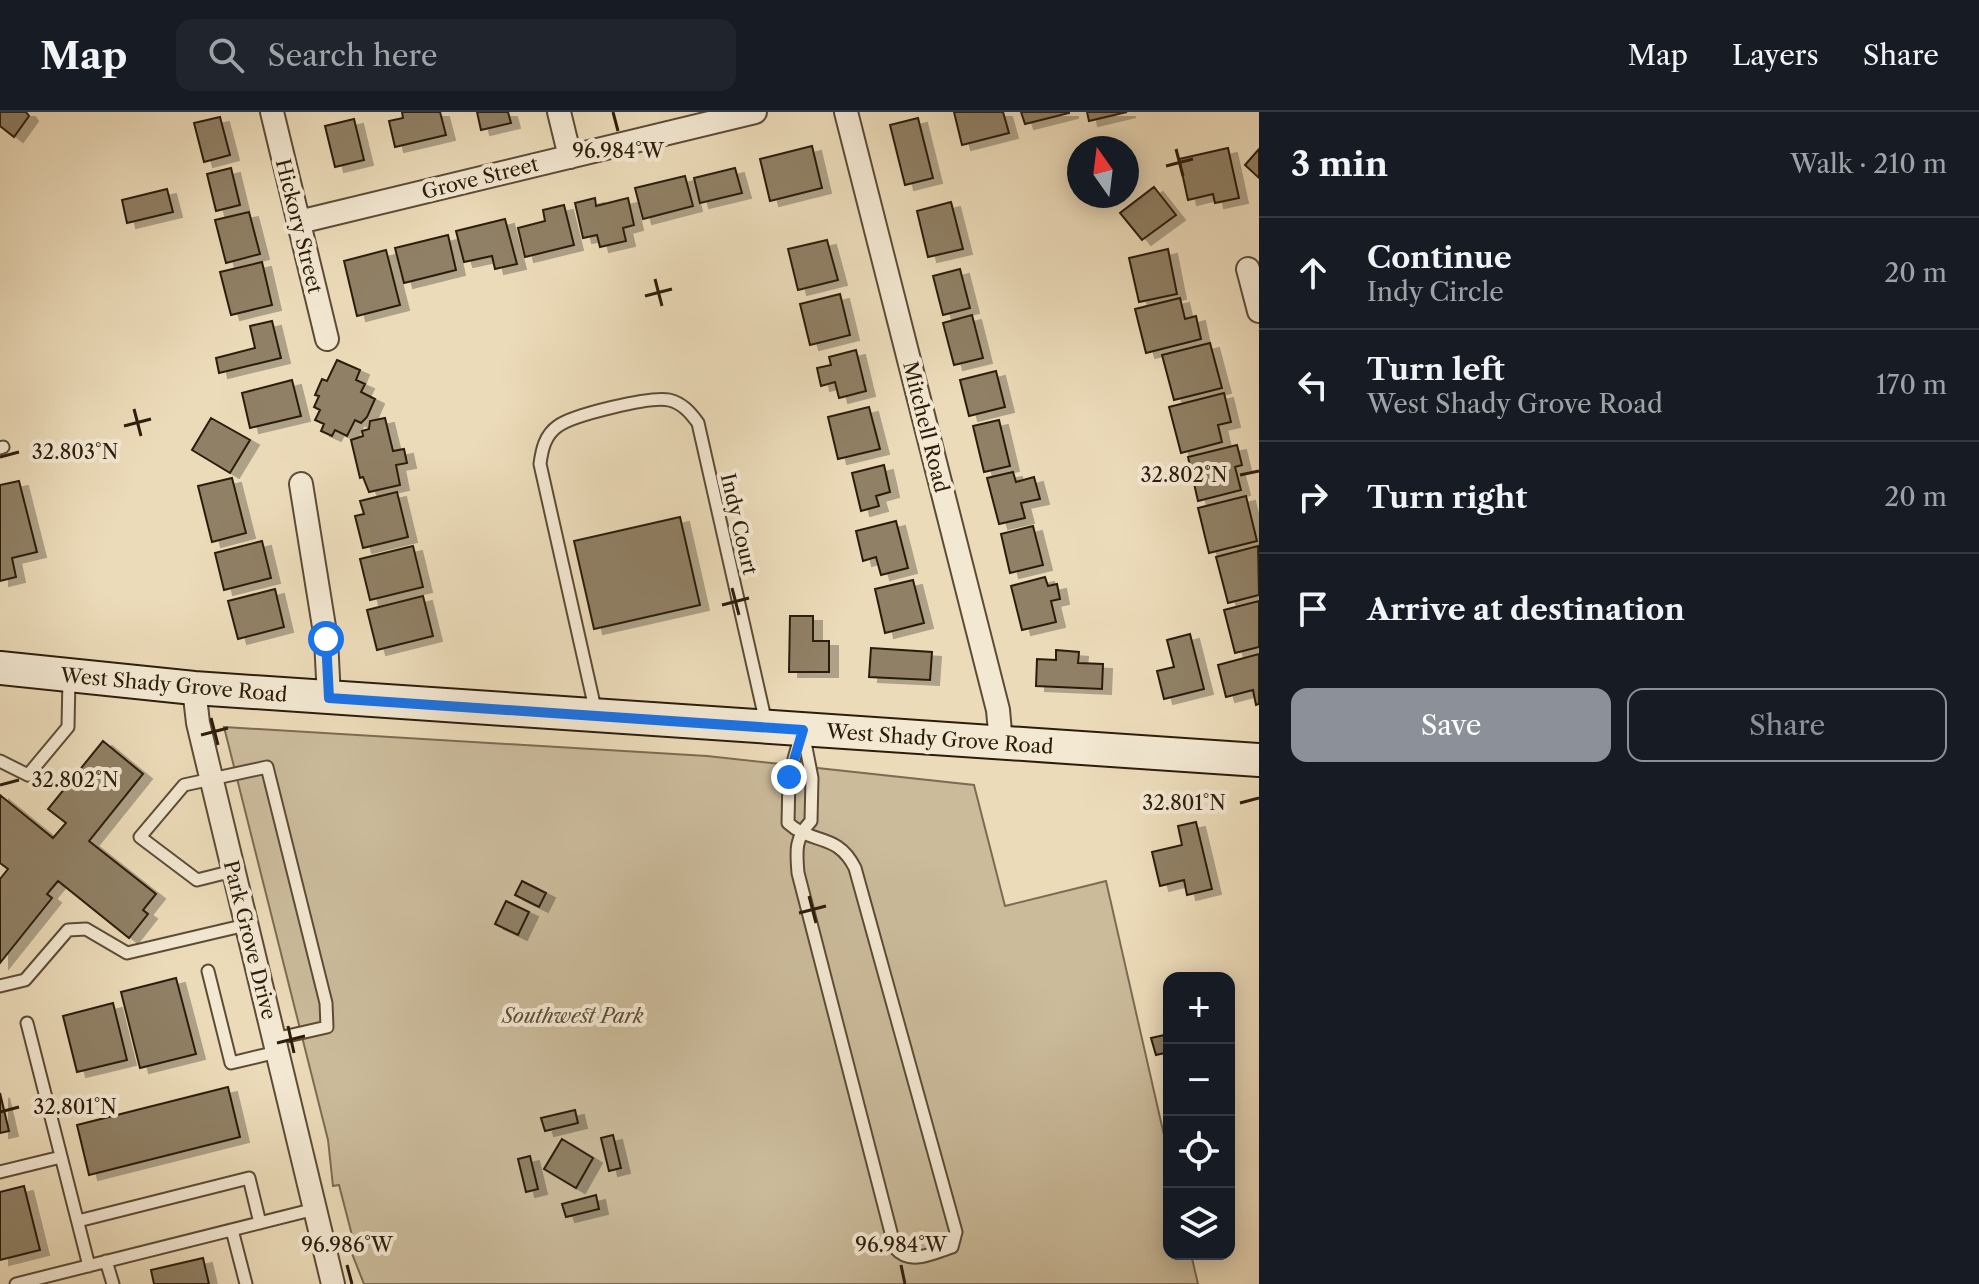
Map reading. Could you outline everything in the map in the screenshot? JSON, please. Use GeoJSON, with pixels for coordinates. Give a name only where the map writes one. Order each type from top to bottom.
{"type":"FeatureCollection","features":[{"type":"Feature","properties":{"kind":"main road","name":"West Shady Grove Road"},"geometry":{"type":"LineString","coordinates":[[0,668],[329,698],[1259,760]]}},
{"type":"Feature","properties":{"kind":"street","name":"Hickory Street"},"geometry":{"type":"LineString","coordinates":[[272,112],[327,339]]}},
{"type":"Feature","properties":{"kind":"street"},"geometry":{"type":"LineString","coordinates":[[559,112],[570,157]]}},
{"type":"Feature","properties":{"kind":"street","name":"Grove Street"},"geometry":{"type":"LineString","coordinates":[[299,222],[755,112]]}},
{"type":"Feature","properties":{"kind":"street","name":"Mitchell Road"},"geometry":{"type":"LineString","coordinates":[[846,112],[998,710],[1001,743]]}},
{"type":"Feature","properties":{"kind":"street"},"geometry":{"type":"LineString","coordinates":[[1248,269],[1259,311]]}},
{"type":"Feature","properties":{"kind":"street"},"geometry":{"type":"LineString","coordinates":[[301,484],[326,639],[329,698]]}},
{"type":"Feature","properties":{"kind":"street","name":"Park Grove Drive"},"geometry":{"type":"LineString","coordinates":[[194,688],[211,780],[333,1284]]}},
{"type":"Feature","properties":{"kind":"lane","name":"Indy Court"},"geometry":{"type":"LineString","coordinates":[[597,716],[540,464],[542,450],[548,436],[572,419],[657,399],[681,404],[698,423],[767,727]]}},
{"type":"Feature","properties":{"kind":"lane"},"geometry":{"type":"LineString","coordinates":[[0,761],[28,775],[68,727],[69,675]]}},
{"type":"Feature","properties":{"kind":"lane"},"geometry":{"type":"LineString","coordinates":[[803,730],[789,777],[788,823],[799,833],[836,844],[855,868],[956,1232],[952,1247],[915,1258],[905,1257],[895,1248],[798,873],[796,846],[799,833],[811,821],[812,778],[803,730]]}},
{"type":"Feature","properties":{"kind":"lane"},"geometry":{"type":"LineString","coordinates":[[208,971],[231,1063],[327,1027],[326,1003],[267,767],[184,785],[140,837],[197,880],[233,871]]}},
{"type":"Feature","properties":{"kind":"lane"},"geometry":{"type":"LineString","coordinates":[[0,986],[25,980],[68,930],[86,929],[127,953],[246,925]]}},
{"type":"Feature","properties":{"kind":"lane"},"geometry":{"type":"LineString","coordinates":[[27,1023],[89,1266]]}},
{"type":"Feature","properties":{"kind":"lane"},"geometry":{"type":"LineString","coordinates":[[0,1172],[61,1157]]}},
{"type":"Feature","properties":{"kind":"lane"},"geometry":{"type":"LineString","coordinates":[[78,1221],[249,1178],[260,1223]]}},
{"type":"Feature","properties":{"kind":"lane"},"geometry":{"type":"LineString","coordinates":[[16,1284],[315,1209]]}},
{"type":"Feature","properties":{"kind":"lane"},"geometry":{"type":"LineString","coordinates":[[232,1230],[246,1284]]}},
{"type":"Feature","properties":{"kind":"lane"},"geometry":{"type":"LineString","coordinates":[[106,1261],[113,1284]]}},
{"type":"Feature","properties":{"kind":"green space","name":"Southwest Park"},"geometry":{"type":"Polygon","coordinates":[[[224,727],[707,756],[974,785],[1005,906],[1106,881],[1163,1131],[1163,1260],[1192,1260],[1198,1284],[364,1284],[347,1241],[353,1239],[339,1185],[333,1186],[328,1140],[224,727]]]}},
{"type":"Feature","properties":{"kind":"building"},"geometry":{"type":"Polygon","coordinates":[[[0,112],[26,112],[29,116],[14,137],[0,126],[0,112]]]}},
{"type":"Feature","properties":{"kind":"building"},"geometry":{"type":"Polygon","coordinates":[[[402,112],[440,112],[446,135],[395,147],[389,121],[403,118],[402,112]]]}},
{"type":"Feature","properties":{"kind":"building"},"geometry":{"type":"Polygon","coordinates":[[[477,112],[508,112],[511,123],[481,130],[477,112]]]}},
{"type":"Feature","properties":{"kind":"building"},"geometry":{"type":"Polygon","coordinates":[[[954,112],[1003,112],[1009,133],[962,145],[954,112]]]}},
{"type":"Feature","properties":{"kind":"building"},"geometry":{"type":"Polygon","coordinates":[[[1021,112],[1069,112],[1069,113],[1025,124],[1021,112]]]}},
{"type":"Feature","properties":{"kind":"building"},"geometry":{"type":"Polygon","coordinates":[[[1087,112],[1127,112],[1089,121],[1087,112]]]}},
{"type":"Feature","properties":{"kind":"building"},"geometry":{"type":"Polygon","coordinates":[[[220,117],[230,155],[204,162],[194,123],[220,117]]]}},
{"type":"Feature","properties":{"kind":"building"},"geometry":{"type":"Polygon","coordinates":[[[918,118],[933,178],[905,185],[890,125],[918,118]]]}},
{"type":"Feature","properties":{"kind":"building"},"geometry":{"type":"Polygon","coordinates":[[[354,119],[364,160],[335,167],[325,126],[354,119]]]}},
{"type":"Feature","properties":{"kind":"building"},"geometry":{"type":"Polygon","coordinates":[[[812,146],[822,188],[770,201],[760,159],[812,146]]]}},
{"type":"Feature","properties":{"kind":"building"},"geometry":{"type":"Polygon","coordinates":[[[1228,148],[1239,198],[1215,203],[1213,194],[1188,200],[1179,159],[1228,148]]]}},
{"type":"Feature","properties":{"kind":"building"},"geometry":{"type":"Polygon","coordinates":[[[1259,149],[1259,178],[1245,165],[1259,149]]]}},
{"type":"Feature","properties":{"kind":"building"},"geometry":{"type":"Polygon","coordinates":[[[231,168],[240,205],[216,211],[207,174],[231,168]]]}},
{"type":"Feature","properties":{"kind":"building"},"geometry":{"type":"Polygon","coordinates":[[[735,168],[742,193],[700,203],[694,178],[735,168]]]}},
{"type":"Feature","properties":{"kind":"building"},"geometry":{"type":"Polygon","coordinates":[[[685,176],[693,206],[643,219],[635,188],[685,176]]]}},
{"type":"Feature","properties":{"kind":"building"},"geometry":{"type":"Polygon","coordinates":[[[1154,187],[1176,215],[1142,240],[1120,213],[1127,208],[1139,208],[1139,198],[1154,187]]]}},
{"type":"Feature","properties":{"kind":"building"},"geometry":{"type":"Polygon","coordinates":[[[167,189],[173,212],[127,223],[122,200],[167,189]]]}},
{"type":"Feature","properties":{"kind":"building"},"geometry":{"type":"Polygon","coordinates":[[[595,198],[596,206],[628,198],[634,225],[623,228],[626,241],[600,247],[597,235],[583,238],[575,203],[595,198]]]}},
{"type":"Feature","properties":{"kind":"building"},"geometry":{"type":"Polygon","coordinates":[[[951,202],[963,249],[928,257],[917,211],[951,202]]]}},
{"type":"Feature","properties":{"kind":"building"},"geometry":{"type":"Polygon","coordinates":[[[564,205],[574,245],[525,257],[518,228],[545,221],[543,210],[564,205]]]}},
{"type":"Feature","properties":{"kind":"building"},"geometry":{"type":"Polygon","coordinates":[[[249,212],[260,254],[226,263],[215,220],[249,212]]]}},
{"type":"Feature","properties":{"kind":"building"},"geometry":{"type":"Polygon","coordinates":[[[505,219],[517,264],[495,269],[492,256],[464,262],[456,231],[505,219]]]}},
{"type":"Feature","properties":{"kind":"building"},"geometry":{"type":"Polygon","coordinates":[[[448,235],[456,270],[404,283],[395,248],[448,235]]]}},
{"type":"Feature","properties":{"kind":"building"},"geometry":{"type":"Polygon","coordinates":[[[827,240],[838,280],[798,290],[788,249],[827,240]]]}},
{"type":"Feature","properties":{"kind":"building"},"geometry":{"type":"Polygon","coordinates":[[[1168,249],[1177,294],[1139,302],[1129,258],[1168,249]]]}},
{"type":"Feature","properties":{"kind":"building"},"geometry":{"type":"Polygon","coordinates":[[[386,250],[400,305],[357,316],[344,261],[386,250]]]}},
{"type":"Feature","properties":{"kind":"building"},"geometry":{"type":"Polygon","coordinates":[[[262,262],[272,305],[231,315],[220,272],[262,262]]]}},
{"type":"Feature","properties":{"kind":"building"},"geometry":{"type":"Polygon","coordinates":[[[960,269],[970,308],[943,315],[933,276],[960,269]]]}},
{"type":"Feature","properties":{"kind":"building"},"geometry":{"type":"Polygon","coordinates":[[[840,294],[850,335],[810,345],[800,304],[840,294]]]}},
{"type":"Feature","properties":{"kind":"building"},"geometry":{"type":"Polygon","coordinates":[[[1180,298],[1185,319],[1196,316],[1201,339],[1146,353],[1135,309],[1180,298]]]}},
{"type":"Feature","properties":{"kind":"building"},"geometry":{"type":"Polygon","coordinates":[[[972,315],[983,358],[954,365],[943,323],[972,315]]]}},
{"type":"Feature","properties":{"kind":"building"},"geometry":{"type":"Polygon","coordinates":[[[272,321],[281,358],[219,373],[216,358],[255,348],[250,326],[272,321]]]}},
{"type":"Feature","properties":{"kind":"building"},"geometry":{"type":"Polygon","coordinates":[[[1210,343],[1222,388],[1174,400],[1162,355],[1210,343]]]}},
{"type":"Feature","properties":{"kind":"building"},"geometry":{"type":"Polygon","coordinates":[[[856,350],[866,391],[839,398],[835,382],[821,386],[817,368],[831,365],[829,357],[856,350]]]}},
{"type":"Feature","properties":{"kind":"building"},"geometry":{"type":"Polygon","coordinates":[[[337,360],[360,370],[356,380],[365,384],[361,392],[375,399],[367,417],[361,423],[355,420],[347,436],[335,430],[332,436],[321,431],[324,424],[315,420],[320,410],[314,407],[319,396],[315,395],[322,379],[327,381],[337,360]]]}},
{"type":"Feature","properties":{"kind":"building"},"geometry":{"type":"Polygon","coordinates":[[[996,371],[1005,407],[969,416],[960,380],[996,371]]]}},
{"type":"Feature","properties":{"kind":"building"},"geometry":{"type":"Polygon","coordinates":[[[292,380],[301,416],[250,428],[242,393],[292,380]]]}},
{"type":"Feature","properties":{"kind":"building"},"geometry":{"type":"Polygon","coordinates":[[[1224,393],[1231,422],[1218,425],[1222,442],[1181,453],[1169,407],[1224,393]]]}},
{"type":"Feature","properties":{"kind":"building"},"geometry":{"type":"Polygon","coordinates":[[[869,407],[880,449],[838,459],[828,417],[869,407]]]}},
{"type":"Feature","properties":{"kind":"building"},"geometry":{"type":"Polygon","coordinates":[[[211,418],[250,440],[230,473],[192,450],[211,418]]]}},
{"type":"Feature","properties":{"kind":"building"},"geometry":{"type":"Polygon","coordinates":[[[385,418],[393,451],[404,449],[407,463],[396,465],[400,485],[369,492],[363,477],[360,478],[351,440],[363,436],[362,431],[369,429],[370,421],[385,418]]]}},
{"type":"Feature","properties":{"kind":"building"},"geometry":{"type":"Polygon","coordinates":[[[999,420],[1010,466],[984,472],[973,426],[999,420]]]}},
{"type":"Feature","properties":{"kind":"building"},"geometry":{"type":"Polygon","coordinates":[[[1237,445],[1242,465],[1235,467],[1241,490],[1198,501],[1188,457],[1237,445]]]}},
{"type":"Feature","properties":{"kind":"building"},"geometry":{"type":"Polygon","coordinates":[[[884,465],[890,492],[876,496],[879,506],[861,511],[852,473],[884,465]]]}},
{"type":"Feature","properties":{"kind":"building"},"geometry":{"type":"Polygon","coordinates":[[[1013,472],[1016,482],[1034,477],[1040,499],[1021,503],[1025,518],[999,524],[987,478],[1013,472]]]}},
{"type":"Feature","properties":{"kind":"building"},"geometry":{"type":"Polygon","coordinates":[[[232,478],[246,533],[212,542],[198,486],[232,478]]]}},
{"type":"Feature","properties":{"kind":"building"},"geometry":{"type":"Polygon","coordinates":[[[19,481],[37,552],[12,558],[16,577],[0,581],[0,485],[19,481]]]}},
{"type":"Feature","properties":{"kind":"building"},"geometry":{"type":"Polygon","coordinates":[[[397,492],[408,537],[363,548],[355,516],[364,514],[360,501],[397,492]]]}},
{"type":"Feature","properties":{"kind":"building"},"geometry":{"type":"Polygon","coordinates":[[[1246,496],[1257,541],[1209,553],[1198,508],[1246,496]]]}},
{"type":"Feature","properties":{"kind":"building"},"geometry":{"type":"Polygon","coordinates":[[[680,517],[700,605],[594,629],[574,541],[680,517]]]}},
{"type":"Feature","properties":{"kind":"building"},"geometry":{"type":"Polygon","coordinates":[[[896,521],[908,568],[881,575],[876,557],[863,561],[856,531],[896,521]]]}},
{"type":"Feature","properties":{"kind":"building"},"geometry":{"type":"Polygon","coordinates":[[[1033,526],[1043,565],[1010,573],[1001,534],[1033,526]]]}},
{"type":"Feature","properties":{"kind":"building"},"geometry":{"type":"Polygon","coordinates":[[[262,541],[271,578],[224,590],[215,553],[262,541]]]}},
{"type":"Feature","properties":{"kind":"building"},"geometry":{"type":"Polygon","coordinates":[[[413,546],[423,587],[370,600],[360,559],[413,546]]]}},
{"type":"Feature","properties":{"kind":"building"},"geometry":{"type":"Polygon","coordinates":[[[1258,546],[1259,595],[1228,603],[1216,557],[1258,546]]]}},
{"type":"Feature","properties":{"kind":"building"},"geometry":{"type":"Polygon","coordinates":[[[1045,577],[1048,586],[1057,584],[1060,599],[1051,601],[1056,622],[1022,630],[1011,586],[1045,577]]]}},
{"type":"Feature","properties":{"kind":"building"},"geometry":{"type":"Polygon","coordinates":[[[913,580],[924,623],[885,633],[875,589],[913,580]]]}},
{"type":"Feature","properties":{"kind":"building"},"geometry":{"type":"Polygon","coordinates":[[[275,589],[284,627],[238,639],[228,601],[275,589]]]}},
{"type":"Feature","properties":{"kind":"building"},"geometry":{"type":"Polygon","coordinates":[[[423,596],[433,636],[377,650],[367,610],[423,596]]]}},
{"type":"Feature","properties":{"kind":"building"},"geometry":{"type":"Polygon","coordinates":[[[1259,601],[1259,647],[1235,653],[1224,610],[1259,601]]]}},
{"type":"Feature","properties":{"kind":"building"},"geometry":{"type":"Polygon","coordinates":[[[790,616],[813,616],[813,641],[829,641],[829,672],[789,672],[790,616]]]}},
{"type":"Feature","properties":{"kind":"building"},"geometry":{"type":"Polygon","coordinates":[[[1190,634],[1204,689],[1164,699],[1157,671],[1174,667],[1167,640],[1190,634]]]}},
{"type":"Feature","properties":{"kind":"building"},"geometry":{"type":"Polygon","coordinates":[[[871,648],[932,652],[930,680],[869,677],[871,648]]]}},
{"type":"Feature","properties":{"kind":"building"},"geometry":{"type":"Polygon","coordinates":[[[1056,650],[1079,652],[1078,663],[1103,664],[1102,689],[1036,686],[1037,659],[1056,660],[1056,650]]]}},
{"type":"Feature","properties":{"kind":"building"},"geometry":{"type":"Polygon","coordinates":[[[1259,654],[1259,704],[1256,705],[1253,690],[1226,697],[1218,665],[1259,654]]]}},
{"type":"Feature","properties":{"kind":"building"},"geometry":{"type":"Polygon","coordinates":[[[103,741],[143,774],[89,841],[156,894],[143,910],[148,914],[129,938],[58,881],[47,894],[52,898],[0,963],[0,879],[8,869],[0,863],[0,795],[53,838],[66,823],[48,809],[103,741]]]}},
{"type":"Feature","properties":{"kind":"building"},"geometry":{"type":"Polygon","coordinates":[[[1196,822],[1212,889],[1187,895],[1184,880],[1160,886],[1152,852],[1182,845],[1178,826],[1196,822]]]}},
{"type":"Feature","properties":{"kind":"building"},"geometry":{"type":"Polygon","coordinates":[[[522,881],[546,893],[539,907],[515,895],[522,881]]]}},
{"type":"Feature","properties":{"kind":"building"},"geometry":{"type":"Polygon","coordinates":[[[506,901],[529,912],[518,935],[495,924],[506,901]]]}},
{"type":"Feature","properties":{"kind":"building"},"geometry":{"type":"Polygon","coordinates":[[[176,978],[196,1054],[140,1068],[121,992],[176,978]]]}},
{"type":"Feature","properties":{"kind":"building"},"geometry":{"type":"Polygon","coordinates":[[[113,1003],[127,1060],[77,1072],[63,1016],[113,1003]]]}},
{"type":"Feature","properties":{"kind":"building"},"geometry":{"type":"Polygon","coordinates":[[[1163,1035],[1163,1053],[1156,1055],[1151,1038],[1163,1035]]]}},
{"type":"Feature","properties":{"kind":"building"},"geometry":{"type":"Polygon","coordinates":[[[228,1087],[240,1137],[89,1175],[77,1125],[228,1087]]]}},
{"type":"Feature","properties":{"kind":"building"},"geometry":{"type":"Polygon","coordinates":[[[0,1093],[9,1131],[0,1133],[0,1093]]]}},
{"type":"Feature","properties":{"kind":"building"},"geometry":{"type":"Polygon","coordinates":[[[575,1110],[578,1123],[545,1131],[541,1118],[575,1110]]]}},
{"type":"Feature","properties":{"kind":"building"},"geometry":{"type":"Polygon","coordinates":[[[613,1135],[621,1168],[609,1171],[601,1138],[613,1135]]]}},
{"type":"Feature","properties":{"kind":"building"},"geometry":{"type":"Polygon","coordinates":[[[562,1139],[593,1158],[576,1188],[544,1169],[562,1139]]]}},
{"type":"Feature","properties":{"kind":"building"},"geometry":{"type":"Polygon","coordinates":[[[530,1156],[538,1189],[526,1192],[518,1159],[530,1156]]]}},
{"type":"Feature","properties":{"kind":"building"},"geometry":{"type":"Polygon","coordinates":[[[24,1186],[40,1250],[0,1260],[0,1192],[24,1186]]]}},
{"type":"Feature","properties":{"kind":"building"},"geometry":{"type":"Polygon","coordinates":[[[596,1195],[599,1209],[566,1217],[562,1204],[596,1195]]]}},
{"type":"Feature","properties":{"kind":"building"},"geometry":{"type":"Polygon","coordinates":[[[203,1258],[209,1284],[154,1284],[151,1270],[203,1258]]]}},
{"type":"Feature","properties":{"kind":"route"},"geometry":{"type":"LineString","coordinates":[[326,639],[329,698],[803,730],[789,777]]}}]}
